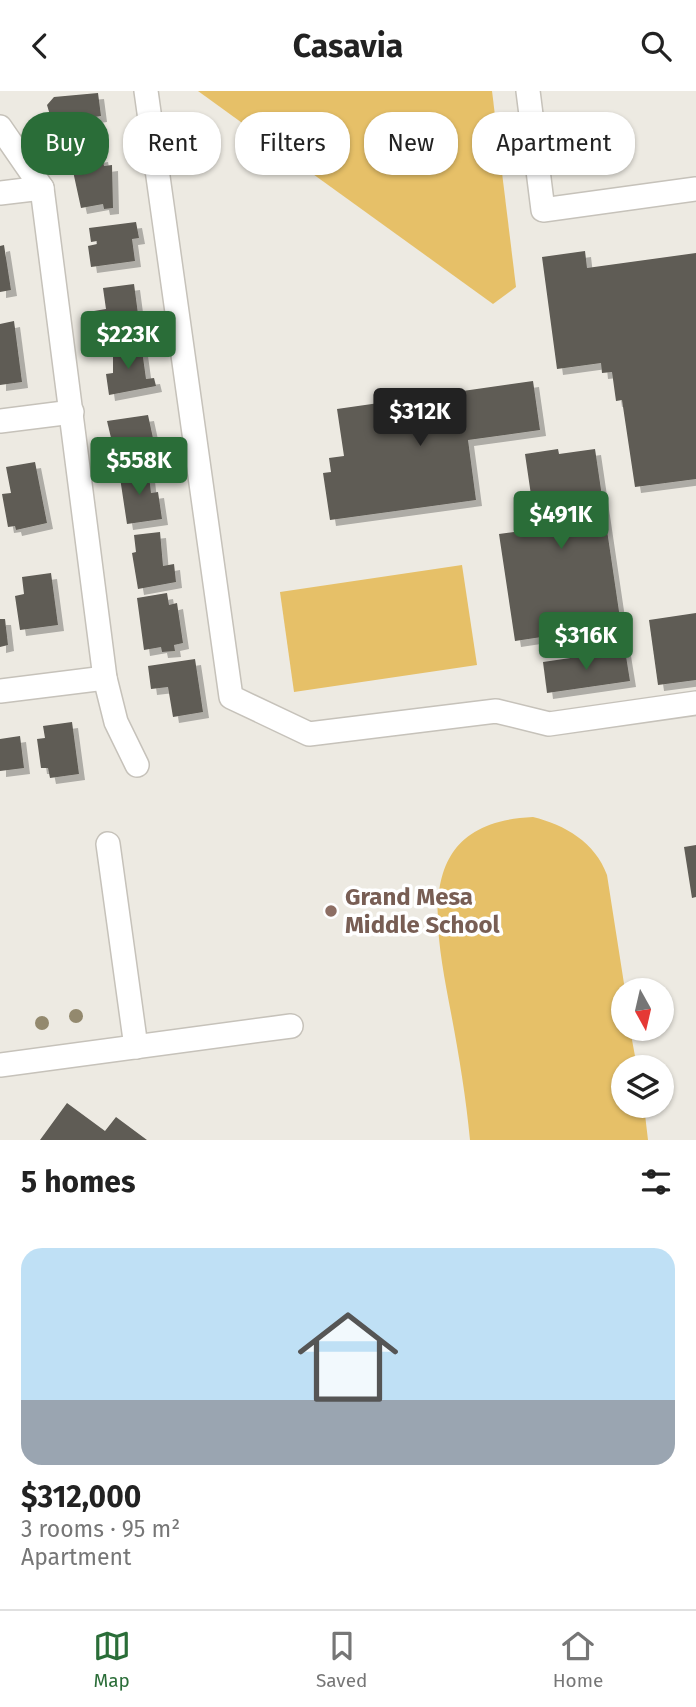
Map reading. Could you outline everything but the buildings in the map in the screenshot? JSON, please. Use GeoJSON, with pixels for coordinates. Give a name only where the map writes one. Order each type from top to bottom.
{"type":"FeatureCollection","features":[{"type":"Feature","properties":{"kind":"street"},"geometry":{"type":"LineString","coordinates":[[146,91],[231,697],[309,734],[496,711],[549,724],[696,703]]}},
{"type":"Feature","properties":{"kind":"street"},"geometry":{"type":"LineString","coordinates":[[528,91],[543,210],[696,189]]}},
{"type":"Feature","properties":{"kind":"street"},"geometry":{"type":"LineString","coordinates":[[0,127],[42,188],[106,678],[116,722],[137,765]]}},
{"type":"Feature","properties":{"kind":"street"},"geometry":{"type":"LineString","coordinates":[[0,193],[42,188]]}},
{"type":"Feature","properties":{"kind":"street"},"geometry":{"type":"LineString","coordinates":[[0,421],[72,412]]}},
{"type":"Feature","properties":{"kind":"street"},"geometry":{"type":"LineString","coordinates":[[0,691],[106,678]]}},
{"type":"Feature","properties":{"kind":"street"},"geometry":{"type":"LineString","coordinates":[[108,844],[136,1047]]}},
{"type":"Feature","properties":{"kind":"street"},"geometry":{"type":"LineString","coordinates":[[0,1065],[291,1026]]}},
{"type":"Feature","properties":{"kind":"shaded area"},"geometry":{"type":"Polygon","coordinates":[[[198,91],[492,91],[495,112],[472,112],[472,175],[502,175],[516,287],[493,304],[314,175],[350,175],[350,112],[235,112],[235,118],[198,91]]]}},
{"type":"Feature","properties":{"kind":"shaded area"},"geometry":{"type":"Polygon","coordinates":[[[462,565],[477,665],[294,692],[280,592],[462,565]]]}},
{"type":"Feature","properties":{"kind":"shaded area"},"geometry":{"type":"Polygon","coordinates":[[[533,817],[556,825],[587,844],[602,863],[607,875],[623,978],[611,978],[611,1041],[632,1041],[635,1055],[611,1055],[611,1118],[645,1118],[648,1140],[470,1140],[440,947],[440,885],[449,859],[466,838],[494,823],[533,817]]]}},
{"type":"Feature","properties":{"kind":"place","name":"Grand Mesa Middle School"},"geometry":{"type":"Point","coordinates":[331,911]}}]}
